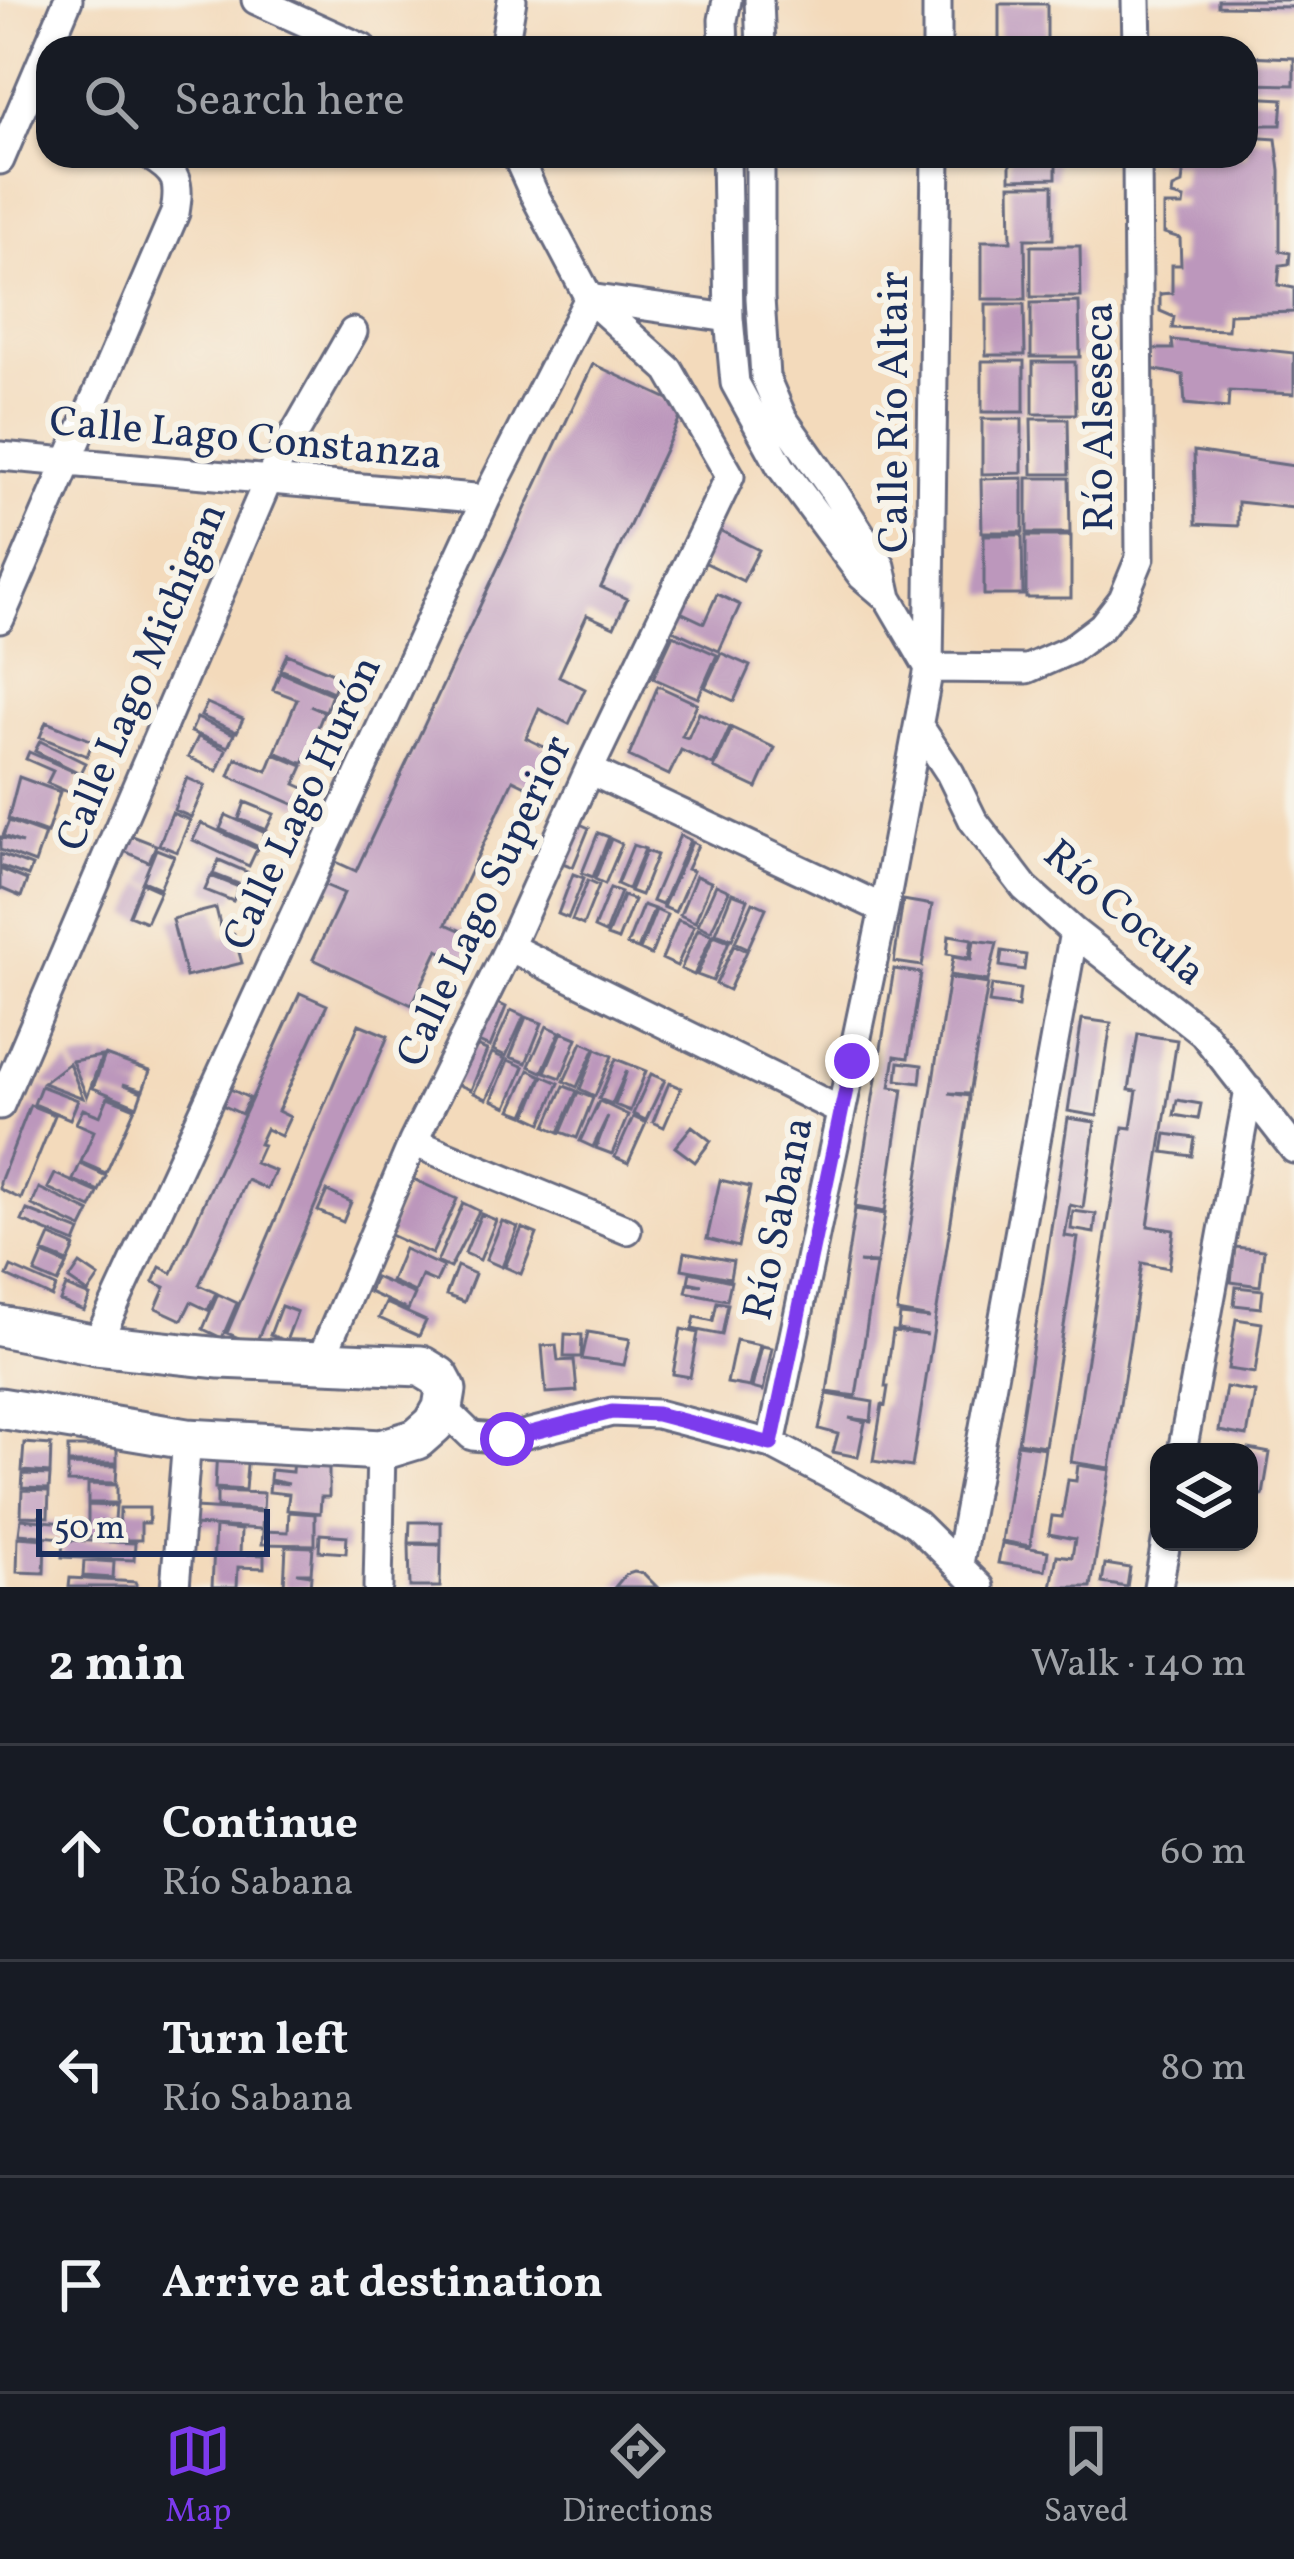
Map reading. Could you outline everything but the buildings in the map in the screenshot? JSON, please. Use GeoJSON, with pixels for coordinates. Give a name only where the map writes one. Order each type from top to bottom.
{"type":"FeatureCollection","features":[{"type":"Feature","properties":{"kind":"main road"},"geometry":{"type":"LineString","coordinates":[[0,1326],[96,1345],[220,1358],[421,1366],[439,1377],[446,1390],[434,1424],[417,1439],[381,1450],[187,1439],[0,1408]]}},
{"type":"Feature","properties":{"kind":"street"},"geometry":{"type":"LineString","coordinates":[[57,36],[68,0]]}},
{"type":"Feature","properties":{"kind":"street"},"geometry":{"type":"LineString","coordinates":[[256,0],[336,36]]}},
{"type":"Feature","properties":{"kind":"street"},"geometry":{"type":"LineString","coordinates":[[506,36],[512,0]]}},
{"type":"Feature","properties":{"kind":"street"},"geometry":{"type":"LineString","coordinates":[[724,36],[727,0]]}},
{"type":"Feature","properties":{"kind":"street"},"geometry":{"type":"LineString","coordinates":[[759,0],[760,36]]}},
{"type":"Feature","properties":{"kind":"street"},"geometry":{"type":"LineString","coordinates":[[937,0],[937,36]]}},
{"type":"Feature","properties":{"kind":"street"},"geometry":{"type":"LineString","coordinates":[[1136,0],[1137,36]]}},
{"type":"Feature","properties":{"kind":"street"},"geometry":{"type":"LineString","coordinates":[[0,160],[36,106]]}},
{"type":"Feature","properties":{"kind":"street"},"geometry":{"type":"LineString","coordinates":[[0,619],[175,213],[179,188],[170,168]]}},
{"type":"Feature","properties":{"kind":"street"},"geometry":{"type":"LineString","coordinates":[[522,168],[589,298],[729,319]]}},
{"type":"Feature","properties":{"kind":"street"},"geometry":{"type":"LineString","coordinates":[[726,168],[735,383],[781,467],[862,576],[888,598]]}},
{"type":"Feature","properties":{"kind":"street"},"geometry":{"type":"LineString","coordinates":[[760,168],[760,298],[766,377],[783,419],[880,566],[888,598],[929,668]]}},
{"type":"Feature","properties":{"kind":"street","name":"Calle Río Altair"},"geometry":{"type":"LineString","coordinates":[[929,668],[936,168]]}},
{"type":"Feature","properties":{"kind":"street","name":"Río Alseseca"},"geometry":{"type":"LineString","coordinates":[[929,668],[1027,669],[1070,650],[1102,626],[1123,599],[1140,558],[1137,168]]}},
{"type":"Feature","properties":{"kind":"street","name":"Calle Lago Superior"},"geometry":{"type":"LineString","coordinates":[[319,1364],[412,1142],[730,476],[669,370],[589,298]]}},
{"type":"Feature","properties":{"kind":"street","name":"Calle Lago Hurón"},"geometry":{"type":"LineString","coordinates":[[96,1345],[486,499],[589,298]]}},
{"type":"Feature","properties":{"kind":"street","name":"Calle Lago Michigan"},"geometry":{"type":"LineString","coordinates":[[0,1105],[269,478],[353,332]]}},
{"type":"Feature","properties":{"kind":"street","name":"Calle Lago Constanza"},"geometry":{"type":"LineString","coordinates":[[0,456],[486,499]]}},
{"type":"Feature","properties":{"kind":"street","name":"Río Sabana"},"geometry":{"type":"LineString","coordinates":[[771,1444],[884,909],[929,668]]}},
{"type":"Feature","properties":{"kind":"street","name":"Río Cocula"},"geometry":{"type":"LineString","coordinates":[[919,726],[973,820],[1025,888],[1203,1033],[1294,1149]]}},
{"type":"Feature","properties":{"kind":"street"},"geometry":{"type":"LineString","coordinates":[[589,770],[884,909]]}},
{"type":"Feature","properties":{"kind":"street"},"geometry":{"type":"LineString","coordinates":[[959,1564],[1074,932]]}},
{"type":"Feature","properties":{"kind":"street"},"geometry":{"type":"LineString","coordinates":[[509,947],[842,1111]]}},
{"type":"Feature","properties":{"kind":"street"},"geometry":{"type":"LineString","coordinates":[[1184,1443],[1249,1090]]}},
{"type":"Feature","properties":{"kind":"street"},"geometry":{"type":"LineString","coordinates":[[412,1142],[627,1230]]}},
{"type":"Feature","properties":{"kind":"street"},"geometry":{"type":"LineString","coordinates":[[443,1408],[472,1436],[507,1439],[612,1412],[657,1414],[771,1444],[916,1524],[980,1587]]}},
{"type":"Feature","properties":{"kind":"street"},"geometry":{"type":"LineString","coordinates":[[175,1587],[187,1439]]}},
{"type":"Feature","properties":{"kind":"street"},"geometry":{"type":"LineString","coordinates":[[378,1587],[381,1450]]}},
{"type":"Feature","properties":{"kind":"street"},"geometry":{"type":"LineString","coordinates":[[1158,1587],[1164,1551]]}},
{"type":"Feature","properties":{"kind":"route"},"geometry":{"type":"LineString","coordinates":[[507,1439],[612,1412],[657,1414],[771,1444],[852,1061]]}}]}
